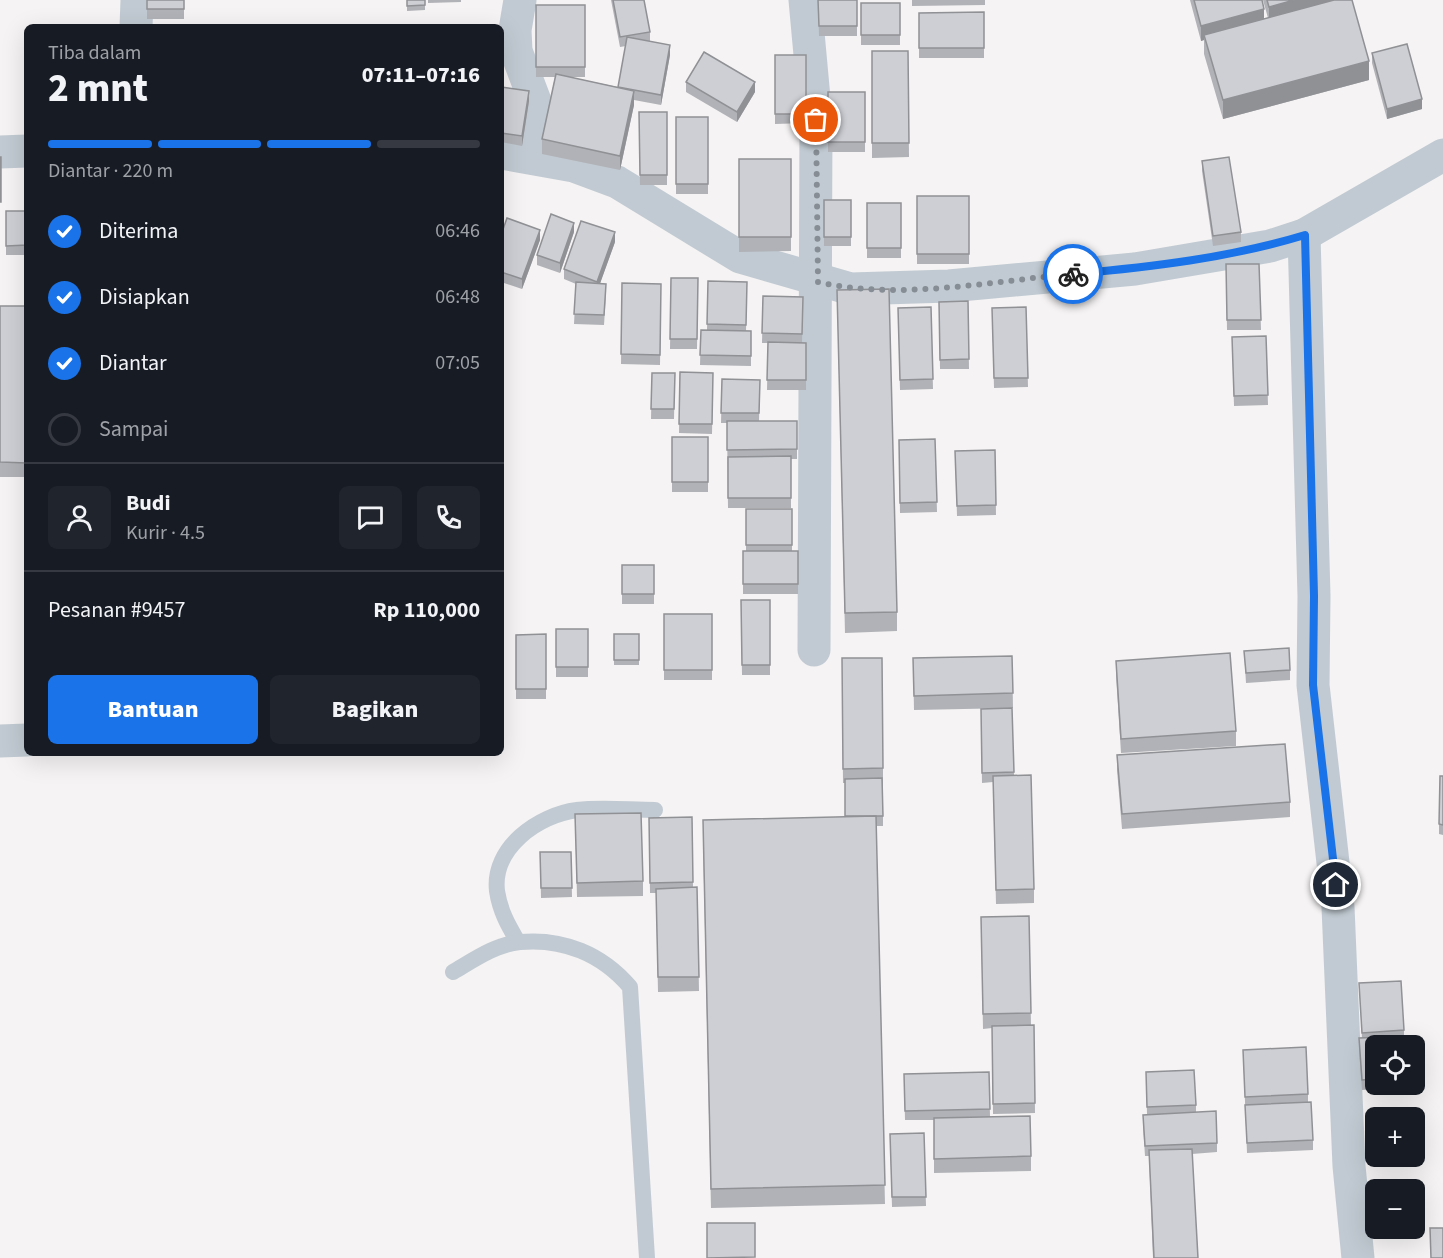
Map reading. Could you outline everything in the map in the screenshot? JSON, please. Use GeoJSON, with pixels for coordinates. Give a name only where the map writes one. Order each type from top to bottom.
{"type":"FeatureCollection","features":[{"type":"Feature","properties":{"kind":"street"},"geometry":{"type":"LineString","coordinates":[[136,24],[137,0]]}},
{"type":"Feature","properties":{"kind":"street"},"geometry":{"type":"LineString","coordinates":[[520,0],[515,30],[516,51],[535,100],[538,159]]}},
{"type":"Feature","properties":{"kind":"street"},"geometry":{"type":"LineString","coordinates":[[805,0],[815,86],[818,282],[814,650]]}},
{"type":"Feature","properties":{"kind":"street"},"geometry":{"type":"LineString","coordinates":[[0,152],[24,151]]}},
{"type":"Feature","properties":{"kind":"street"},"geometry":{"type":"LineString","coordinates":[[504,153],[574,166],[616,182],[740,257],[818,282],[851,289],[885,289],[1135,269],[1225,255],[1305,235],[1443,156]]}},
{"type":"Feature","properties":{"kind":"street"},"geometry":{"type":"LineString","coordinates":[[1305,235],[1314,596],[1313,685],[1338,907],[1349,1166],[1359,1258]]}},
{"type":"Feature","properties":{"kind":"street"},"geometry":{"type":"LineString","coordinates":[[0,741],[24,740]]}},
{"type":"Feature","properties":{"kind":"lane"},"geometry":{"type":"LineString","coordinates":[[518,942],[502,915],[496,889],[504,855],[521,835],[545,821],[575,810],[656,810]]}},
{"type":"Feature","properties":{"kind":"lane"},"geometry":{"type":"LineString","coordinates":[[453,972],[488,953],[518,942],[583,949],[614,969],[630,987],[647,1258]]}},
{"type":"Feature","properties":{"kind":"building"},"geometry":{"type":"Polygon","coordinates":[[[147,0],[184,0],[184,9],[147,9],[147,0]]]}},
{"type":"Feature","properties":{"kind":"building"},"geometry":{"type":"Polygon","coordinates":[[[407,0],[425,0],[425,5],[407,6],[407,0]]]}},
{"type":"Feature","properties":{"kind":"building"},"geometry":{"type":"Polygon","coordinates":[[[613,0],[644,0],[650,32],[620,37],[613,0]]]}},
{"type":"Feature","properties":{"kind":"building"},"geometry":{"type":"Polygon","coordinates":[[[818,0],[857,0],[857,26],[819,26],[818,0]]]}},
{"type":"Feature","properties":{"kind":"building"},"geometry":{"type":"Polygon","coordinates":[[[1194,0],[1262,0],[1264,9],[1201,26],[1194,0]]]}},
{"type":"Feature","properties":{"kind":"building"},"geometry":{"type":"Polygon","coordinates":[[[1267,0],[1294,0],[1269,7],[1267,0]]]}},
{"type":"Feature","properties":{"kind":"building"},"geometry":{"type":"Polygon","coordinates":[[[1334,0],[1352,0],[1369,61],[1223,100],[1204,35],[1334,0]]]}},
{"type":"Feature","properties":{"kind":"building"},"geometry":{"type":"Polygon","coordinates":[[[861,3],[900,3],[900,35],[861,35],[861,3]]]}},
{"type":"Feature","properties":{"kind":"building"},"geometry":{"type":"Polygon","coordinates":[[[536,5],[585,5],[585,67],[536,67],[536,5]]]}},
{"type":"Feature","properties":{"kind":"building"},"geometry":{"type":"Polygon","coordinates":[[[984,12],[984,48],[919,48],[919,13],[984,12]]]}},
{"type":"Feature","properties":{"kind":"building"},"geometry":{"type":"Polygon","coordinates":[[[627,37],[670,45],[661,95],[618,87],[627,37]]]}},
{"type":"Feature","properties":{"kind":"building"},"geometry":{"type":"Polygon","coordinates":[[[1407,44],[1422,99],[1387,109],[1372,53],[1407,44]]]}},
{"type":"Feature","properties":{"kind":"building"},"geometry":{"type":"Polygon","coordinates":[[[872,51],[908,51],[909,143],[872,143],[872,51]]]}},
{"type":"Feature","properties":{"kind":"building"},"geometry":{"type":"Polygon","coordinates":[[[704,52],[755,82],[737,112],[686,82],[704,52]]]}},
{"type":"Feature","properties":{"kind":"building"},"geometry":{"type":"Polygon","coordinates":[[[775,55],[806,55],[806,114],[775,114],[775,55]]]}},
{"type":"Feature","properties":{"kind":"building"},"geometry":{"type":"Polygon","coordinates":[[[556,74],[634,91],[620,156],[542,139],[556,74]]]}},
{"type":"Feature","properties":{"kind":"building"},"geometry":{"type":"Polygon","coordinates":[[[504,87],[529,91],[522,136],[504,133],[504,87]]]}},
{"type":"Feature","properties":{"kind":"building"},"geometry":{"type":"Polygon","coordinates":[[[828,92],[865,92],[865,142],[828,142],[828,92]]]}},
{"type":"Feature","properties":{"kind":"building"},"geometry":{"type":"Polygon","coordinates":[[[639,112],[667,112],[667,175],[640,175],[639,112]]]}},
{"type":"Feature","properties":{"kind":"building"},"geometry":{"type":"Polygon","coordinates":[[[676,117],[708,117],[708,184],[676,184],[676,117]]]}},
{"type":"Feature","properties":{"kind":"building"},"geometry":{"type":"Polygon","coordinates":[[[1,157],[1,202],[0,202],[1,157]]]}},
{"type":"Feature","properties":{"kind":"building"},"geometry":{"type":"Polygon","coordinates":[[[1229,157],[1241,232],[1213,236],[1202,161],[1229,157]]]}},
{"type":"Feature","properties":{"kind":"building"},"geometry":{"type":"Polygon","coordinates":[[[739,159],[791,159],[791,237],[739,237],[739,159]]]}},
{"type":"Feature","properties":{"kind":"building"},"geometry":{"type":"Polygon","coordinates":[[[917,196],[969,196],[969,254],[917,254],[917,196]]]}},
{"type":"Feature","properties":{"kind":"building"},"geometry":{"type":"Polygon","coordinates":[[[824,200],[851,200],[851,237],[824,237],[824,200]]]}},
{"type":"Feature","properties":{"kind":"building"},"geometry":{"type":"Polygon","coordinates":[[[867,203],[901,203],[901,248],[867,248],[867,203]]]}},
{"type":"Feature","properties":{"kind":"building"},"geometry":{"type":"Polygon","coordinates":[[[6,211],[24,211],[24,245],[6,246],[6,211]]]}},
{"type":"Feature","properties":{"kind":"building"},"geometry":{"type":"Polygon","coordinates":[[[551,214],[574,223],[560,263],[537,255],[551,214]]]}},
{"type":"Feature","properties":{"kind":"building"},"geometry":{"type":"Polygon","coordinates":[[[507,218],[540,230],[522,279],[504,273],[504,226],[507,218]]]}},
{"type":"Feature","properties":{"kind":"building"},"geometry":{"type":"Polygon","coordinates":[[[581,221],[615,232],[597,282],[564,269],[581,221]]]}},
{"type":"Feature","properties":{"kind":"building"},"geometry":{"type":"Polygon","coordinates":[[[1226,264],[1259,264],[1261,320],[1227,320],[1226,264]]]}},
{"type":"Feature","properties":{"kind":"building"},"geometry":{"type":"Polygon","coordinates":[[[671,278],[698,278],[697,339],[670,339],[671,278]]]}},
{"type":"Feature","properties":{"kind":"building"},"geometry":{"type":"Polygon","coordinates":[[[708,281],[747,282],[746,325],[707,324],[708,281]]]}},
{"type":"Feature","properties":{"kind":"building"},"geometry":{"type":"Polygon","coordinates":[[[576,282],[606,284],[604,315],[574,314],[576,282]]]}},
{"type":"Feature","properties":{"kind":"building"},"geometry":{"type":"Polygon","coordinates":[[[622,283],[661,284],[660,355],[621,354],[622,283]]]}},
{"type":"Feature","properties":{"kind":"building"},"geometry":{"type":"Polygon","coordinates":[[[889,289],[897,612],[845,613],[837,290],[889,289]]]}},
{"type":"Feature","properties":{"kind":"building"},"geometry":{"type":"Polygon","coordinates":[[[763,296],[803,297],[802,334],[762,333],[763,296]]]}},
{"type":"Feature","properties":{"kind":"building"},"geometry":{"type":"Polygon","coordinates":[[[968,301],[969,359],[940,360],[939,302],[968,301]]]}},
{"type":"Feature","properties":{"kind":"building"},"geometry":{"type":"Polygon","coordinates":[[[0,306],[24,306],[24,463],[0,462],[0,306]]]}},
{"type":"Feature","properties":{"kind":"building"},"geometry":{"type":"Polygon","coordinates":[[[931,307],[933,379],[900,380],[898,308],[931,307]]]}},
{"type":"Feature","properties":{"kind":"building"},"geometry":{"type":"Polygon","coordinates":[[[1026,307],[1028,378],[994,378],[992,308],[1026,307]]]}},
{"type":"Feature","properties":{"kind":"building"},"geometry":{"type":"Polygon","coordinates":[[[701,330],[751,331],[751,356],[700,355],[701,330]]]}},
{"type":"Feature","properties":{"kind":"building"},"geometry":{"type":"Polygon","coordinates":[[[1266,336],[1268,395],[1234,396],[1232,337],[1266,336]]]}},
{"type":"Feature","properties":{"kind":"building"},"geometry":{"type":"Polygon","coordinates":[[[768,342],[806,343],[806,380],[767,380],[768,342]]]}},
{"type":"Feature","properties":{"kind":"building"},"geometry":{"type":"Polygon","coordinates":[[[680,372],[713,373],[712,424],[679,424],[680,372]]]}},
{"type":"Feature","properties":{"kind":"building"},"geometry":{"type":"Polygon","coordinates":[[[652,373],[675,373],[674,409],[651,409],[652,373]]]}},
{"type":"Feature","properties":{"kind":"building"},"geometry":{"type":"Polygon","coordinates":[[[722,379],[760,380],[759,413],[721,413],[722,379]]]}},
{"type":"Feature","properties":{"kind":"building"},"geometry":{"type":"Polygon","coordinates":[[[727,421],[797,421],[797,449],[727,450],[727,421]]]}},
{"type":"Feature","properties":{"kind":"building"},"geometry":{"type":"Polygon","coordinates":[[[672,437],[708,437],[708,482],[672,482],[672,437]]]}},
{"type":"Feature","properties":{"kind":"building"},"geometry":{"type":"Polygon","coordinates":[[[935,439],[937,502],[900,503],[899,440],[935,439]]]}},
{"type":"Feature","properties":{"kind":"building"},"geometry":{"type":"Polygon","coordinates":[[[995,450],[996,505],[957,506],[955,451],[995,450]]]}},
{"type":"Feature","properties":{"kind":"building"},"geometry":{"type":"Polygon","coordinates":[[[791,456],[791,498],[728,498],[728,457],[791,456]]]}},
{"type":"Feature","properties":{"kind":"building"},"geometry":{"type":"Polygon","coordinates":[[[746,509],[792,509],[792,545],[746,545],[746,509]]]}},
{"type":"Feature","properties":{"kind":"building"},"geometry":{"type":"Polygon","coordinates":[[[743,551],[798,551],[798,584],[743,584],[743,551]]]}},
{"type":"Feature","properties":{"kind":"building"},"geometry":{"type":"Polygon","coordinates":[[[622,565],[654,565],[654,594],[622,594],[622,565]]]}},
{"type":"Feature","properties":{"kind":"building"},"geometry":{"type":"Polygon","coordinates":[[[741,600],[770,600],[770,665],[742,665],[741,600]]]}},
{"type":"Feature","properties":{"kind":"building"},"geometry":{"type":"Polygon","coordinates":[[[664,614],[712,614],[712,670],[664,670],[664,614]]]}},
{"type":"Feature","properties":{"kind":"building"},"geometry":{"type":"Polygon","coordinates":[[[556,629],[588,629],[588,667],[556,667],[556,629]]]}},
{"type":"Feature","properties":{"kind":"building"},"geometry":{"type":"Polygon","coordinates":[[[546,634],[546,689],[516,689],[516,635],[546,634]]]}},
{"type":"Feature","properties":{"kind":"building"},"geometry":{"type":"Polygon","coordinates":[[[614,634],[639,634],[639,660],[614,660],[614,634]]]}},
{"type":"Feature","properties":{"kind":"building"},"geometry":{"type":"Polygon","coordinates":[[[1289,648],[1290,670],[1246,673],[1244,651],[1289,648]]]}},
{"type":"Feature","properties":{"kind":"building"},"geometry":{"type":"Polygon","coordinates":[[[1230,653],[1236,731],[1121,739],[1116,661],[1230,653]]]}},
{"type":"Feature","properties":{"kind":"building"},"geometry":{"type":"Polygon","coordinates":[[[1012,656],[1013,693],[914,696],[913,658],[1012,656]]]}},
{"type":"Feature","properties":{"kind":"building"},"geometry":{"type":"Polygon","coordinates":[[[842,658],[882,658],[883,768],[843,769],[842,658]]]}},
{"type":"Feature","properties":{"kind":"building"},"geometry":{"type":"Polygon","coordinates":[[[1012,708],[1014,772],[982,773],[981,709],[1012,708]]]}},
{"type":"Feature","properties":{"kind":"building"},"geometry":{"type":"Polygon","coordinates":[[[1285,744],[1290,802],[1122,814],[1117,755],[1285,744]]]}},
{"type":"Feature","properties":{"kind":"building"},"geometry":{"type":"Polygon","coordinates":[[[1031,775],[1034,889],[996,890],[993,776],[1031,775]]]}},
{"type":"Feature","properties":{"kind":"building"},"geometry":{"type":"Polygon","coordinates":[[[1440,776],[1443,776],[1443,825],[1439,824],[1440,776]]]}},
{"type":"Feature","properties":{"kind":"building"},"geometry":{"type":"Polygon","coordinates":[[[882,778],[883,816],[845,816],[845,779],[882,778]]]}},
{"type":"Feature","properties":{"kind":"building"},"geometry":{"type":"Polygon","coordinates":[[[641,813],[643,881],[577,883],[575,814],[641,813]]]}},
{"type":"Feature","properties":{"kind":"building"},"geometry":{"type":"Polygon","coordinates":[[[876,816],[885,1185],[711,1189],[703,820],[876,816]]]}},
{"type":"Feature","properties":{"kind":"building"},"geometry":{"type":"Polygon","coordinates":[[[692,817],[693,882],[650,883],[649,818],[692,817]]]}},
{"type":"Feature","properties":{"kind":"building"},"geometry":{"type":"Polygon","coordinates":[[[540,852],[571,852],[572,888],[541,888],[540,852]]]}},
{"type":"Feature","properties":{"kind":"building"},"geometry":{"type":"Polygon","coordinates":[[[697,887],[699,977],[658,977],[656,889],[697,887]]]}},
{"type":"Feature","properties":{"kind":"building"},"geometry":{"type":"Polygon","coordinates":[[[1029,916],[1031,1013],[983,1014],[981,917],[1029,916]]]}},
{"type":"Feature","properties":{"kind":"building"},"geometry":{"type":"Polygon","coordinates":[[[1401,981],[1404,1030],[1362,1033],[1359,983],[1401,981]]]}},
{"type":"Feature","properties":{"kind":"building"},"geometry":{"type":"Polygon","coordinates":[[[1034,1025],[1035,1103],[993,1104],[992,1026],[1034,1025]]]}},
{"type":"Feature","properties":{"kind":"building"},"geometry":{"type":"Polygon","coordinates":[[[1359,1038],[1365,1038],[1365,1080],[1362,1080],[1359,1038]]]}},
{"type":"Feature","properties":{"kind":"building"},"geometry":{"type":"Polygon","coordinates":[[[1306,1047],[1308,1094],[1245,1097],[1243,1050],[1306,1047]]]}},
{"type":"Feature","properties":{"kind":"building"},"geometry":{"type":"Polygon","coordinates":[[[1194,1070],[1196,1105],[1147,1107],[1146,1072],[1194,1070]]]}},
{"type":"Feature","properties":{"kind":"building"},"geometry":{"type":"Polygon","coordinates":[[[989,1072],[990,1109],[905,1111],[904,1074],[989,1072]]]}},
{"type":"Feature","properties":{"kind":"building"},"geometry":{"type":"Polygon","coordinates":[[[1311,1102],[1313,1140],[1247,1143],[1245,1105],[1311,1102]]]}},
{"type":"Feature","properties":{"kind":"building"},"geometry":{"type":"Polygon","coordinates":[[[1216,1111],[1217,1143],[1145,1146],[1143,1115],[1216,1111]]]}},
{"type":"Feature","properties":{"kind":"building"},"geometry":{"type":"Polygon","coordinates":[[[1030,1116],[1031,1156],[934,1159],[934,1118],[1030,1116]]]}},
{"type":"Feature","properties":{"kind":"building"},"geometry":{"type":"Polygon","coordinates":[[[924,1133],[926,1197],[892,1197],[890,1134],[924,1133]]]}},
{"type":"Feature","properties":{"kind":"building"},"geometry":{"type":"Polygon","coordinates":[[[1192,1149],[1198,1258],[1154,1258],[1149,1150],[1192,1149]]]}},
{"type":"Feature","properties":{"kind":"building"},"geometry":{"type":"Polygon","coordinates":[[[707,1223],[755,1223],[755,1257],[707,1258],[707,1223]]]}},
{"type":"Feature","properties":{"kind":"building"},"geometry":{"type":"Polygon","coordinates":[[[1430,1228],[1443,1228],[1443,1258],[1431,1258],[1430,1228]]]}},
{"type":"Feature","properties":{"kind":"way so far"},"geometry":{"type":"LineString","coordinates":[[816,120],[818,282],[851,289],[885,289],[949,286],[1073,274]]}},
{"type":"Feature","properties":{"kind":"route"},"geometry":{"type":"LineString","coordinates":[[1073,274],[1135,269],[1225,255],[1270,246],[1305,235],[1306,348],[1312,479],[1313,685],[1336,885]]}}]}
